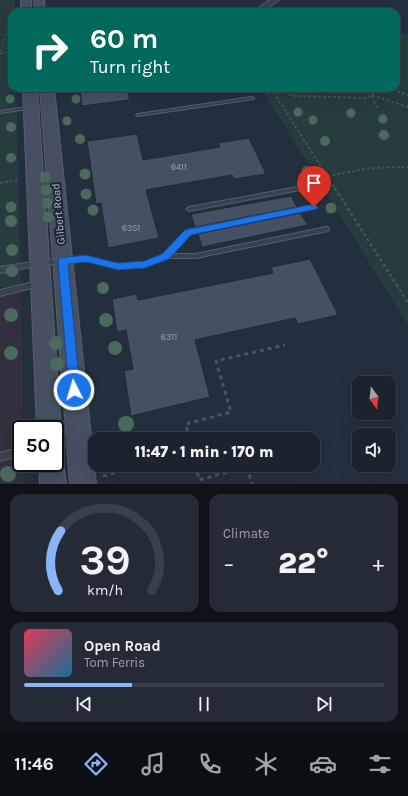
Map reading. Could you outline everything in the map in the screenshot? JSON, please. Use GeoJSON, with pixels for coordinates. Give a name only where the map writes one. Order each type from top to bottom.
{"type":"FeatureCollection","features":[{"type":"Feature","properties":{"kind":"main road","name":"Gilbert Road"},"geometry":{"type":"LineString","coordinates":[[30,92],[38,263],[48,420]]}},
{"type":"Feature","properties":{"kind":"main road","name":"Gilbert Road"},"geometry":{"type":"LineString","coordinates":[[47,92],[79,437],[92,480]]}},
{"type":"Feature","properties":{"kind":"main road"},"geometry":{"type":"LineString","coordinates":[[52,472],[53,484]]}},
{"type":"Feature","properties":{"kind":"street"},"geometry":{"type":"LineString","coordinates":[[263,8],[275,0]]}},
{"type":"Feature","properties":{"kind":"lane"},"geometry":{"type":"LineString","coordinates":[[138,115],[252,98]]}},
{"type":"Feature","properties":{"kind":"lane"},"geometry":{"type":"LineString","coordinates":[[0,112],[48,105]]}},
{"type":"Feature","properties":{"kind":"lane"},"geometry":{"type":"LineString","coordinates":[[189,209],[303,188]]}},
{"type":"Feature","properties":{"kind":"lane"},"geometry":{"type":"LineString","coordinates":[[166,256],[188,232],[314,207]]}},
{"type":"Feature","properties":{"kind":"lane"},"geometry":{"type":"LineString","coordinates":[[0,270],[38,263],[86,259],[118,266],[145,265],[166,256],[196,256],[326,229]]}},
{"type":"Feature","properties":{"kind":"lane"},"geometry":{"type":"LineString","coordinates":[[0,292],[40,284]]}},
{"type":"Feature","properties":{"kind":"lane"},"geometry":{"type":"LineString","coordinates":[[64,441],[79,437]]}},
{"type":"Feature","properties":{"kind":"lane"},"geometry":{"type":"LineString","coordinates":[[0,457],[12,454]]}},
{"type":"Feature","properties":{"kind":"path"},"geometry":{"type":"LineString","coordinates":[[0,53],[8,23]]}},
{"type":"Feature","properties":{"kind":"path"},"geometry":{"type":"LineString","coordinates":[[274,92],[408,303]]}},
{"type":"Feature","properties":{"kind":"path"},"geometry":{"type":"LineString","coordinates":[[285,93],[293,96],[366,98],[374,92]]}},
{"type":"Feature","properties":{"kind":"path"},"geometry":{"type":"LineString","coordinates":[[371,95],[408,107]]}},
{"type":"Feature","properties":{"kind":"path"},"geometry":{"type":"LineString","coordinates":[[371,95],[377,108]]}},
{"type":"Feature","properties":{"kind":"path"},"geometry":{"type":"LineString","coordinates":[[328,176],[371,168],[408,167]]}},
{"type":"Feature","properties":{"kind":"path"},"geometry":{"type":"LineString","coordinates":[[0,183],[22,180]]}},
{"type":"Feature","properties":{"kind":"path"},"geometry":{"type":"LineString","coordinates":[[188,432],[186,424],[231,412],[216,361],[285,345]]}},
{"type":"Feature","properties":{"kind":"path"},"geometry":{"type":"LineString","coordinates":[[92,480],[118,472]]}},
{"type":"Feature","properties":{"kind":"path"},"geometry":{"type":"LineString","coordinates":[[197,472],[199,480],[229,472]]}},
{"type":"Feature","properties":{"kind":"path"},"geometry":{"type":"LineString","coordinates":[[248,472],[252,484]]}},
{"type":"Feature","properties":{"kind":"shaded area"},"geometry":{"type":"Polygon","coordinates":[[[21,283],[23,420],[12,420],[12,472],[23,472],[23,484],[0,484],[0,288],[21,283]]]}},
{"type":"Feature","properties":{"kind":"green space"},"geometry":{"type":"Polygon","coordinates":[[[0,0],[14,0],[15,8],[8,8],[8,92],[16,92],[21,283],[0,288],[0,0]]]}},
{"type":"Feature","properties":{"kind":"green space"},"geometry":{"type":"Polygon","coordinates":[[[400,33],[408,34],[408,325],[263,92],[400,92],[400,33]]]}},
{"type":"Feature","properties":{"kind":"building"},"geometry":{"type":"Polygon","coordinates":[[[80,92],[127,92],[130,100],[82,106],[80,92]]]}},
{"type":"Feature","properties":{"kind":"building"},"geometry":{"type":"Polygon","coordinates":[[[137,134],[143,160],[220,147],[218,143],[249,138],[266,174],[234,179],[232,175],[146,190],[159,238],[108,248],[101,203],[96,204],[87,141],[137,134]]]}},
{"type":"Feature","properties":{"kind":"building"},"geometry":{"type":"Polygon","coordinates":[[[291,196],[297,207],[195,227],[191,214],[291,196]]]}},
{"type":"Feature","properties":{"kind":"building"},"geometry":{"type":"Polygon","coordinates":[[[300,213],[308,225],[202,247],[198,234],[300,213]]]}},
{"type":"Feature","properties":{"kind":"building"},"geometry":{"type":"Polygon","coordinates":[[[310,259],[338,315],[298,324],[295,318],[195,340],[210,397],[131,416],[124,371],[133,369],[126,330],[117,332],[112,299],[136,294],[138,300],[273,273],[271,267],[310,259]]]}},
{"type":"Feature","properties":{"kind":"route"},"geometry":{"type":"LineString","coordinates":[[74,390],[62,261],[86,259],[118,266],[145,265],[166,256],[188,232],[314,207]]}}]}
